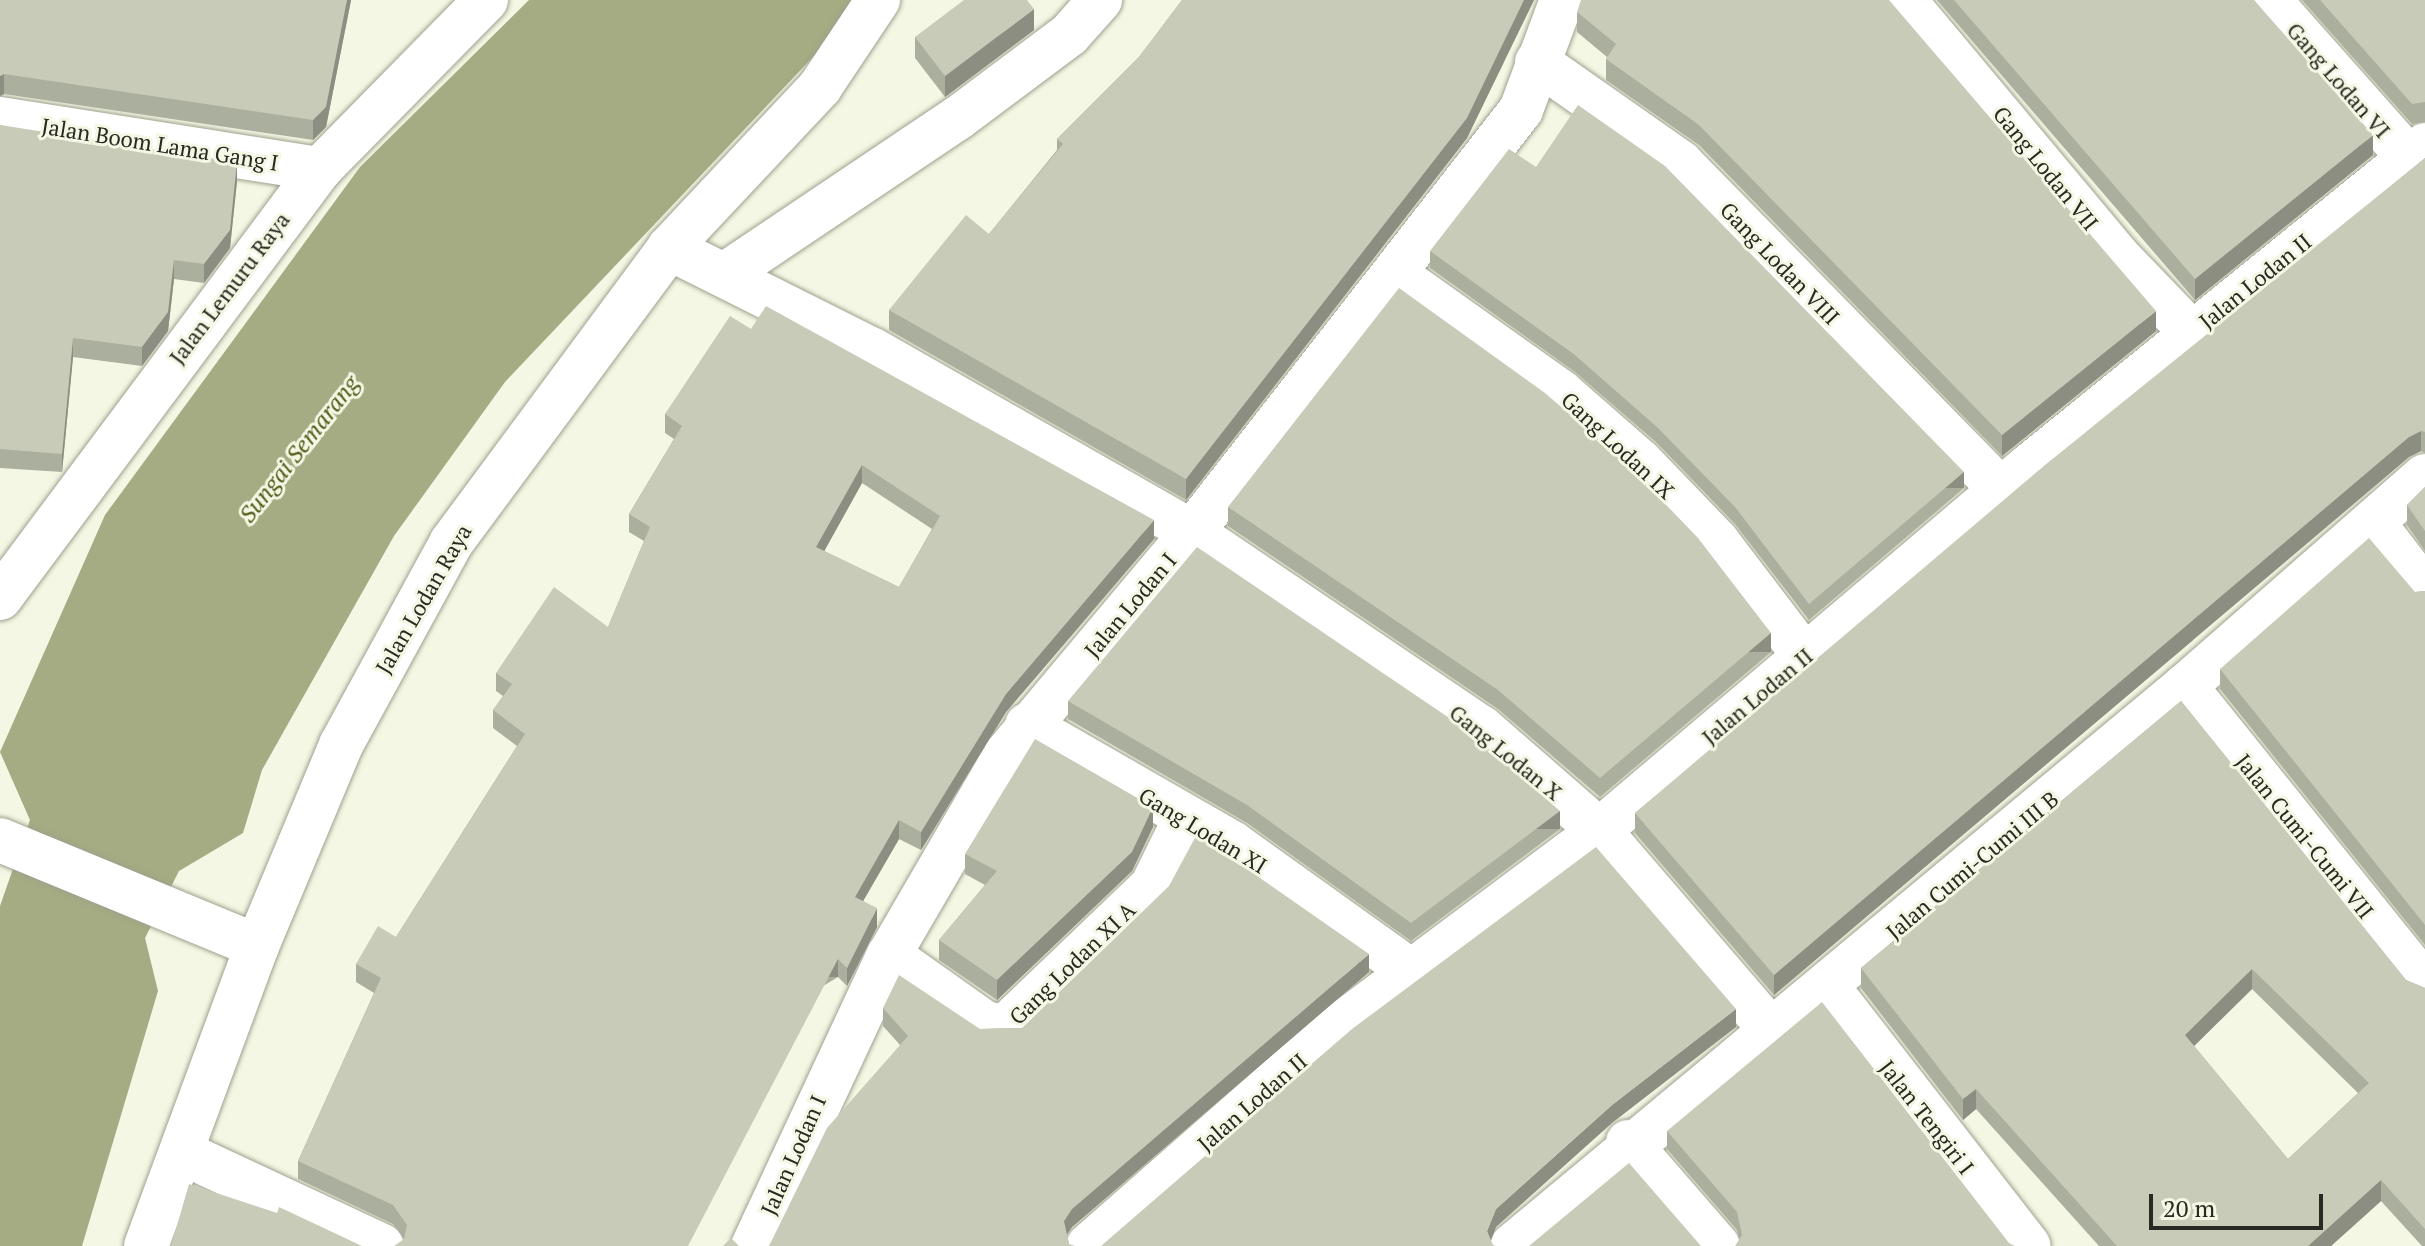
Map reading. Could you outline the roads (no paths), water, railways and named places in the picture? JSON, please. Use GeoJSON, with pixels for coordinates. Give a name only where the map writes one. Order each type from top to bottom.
{"type":"FeatureCollection","features":[{"type":"Feature","properties":{"kind":"street","name":"Jalan Lemuru Raya"},"geometry":{"type":"LineString","coordinates":[[0,598],[320,169],[486,0]]}},
{"type":"Feature","properties":{"kind":"street","name":"Jalan Lodan Raya"},"geometry":{"type":"LineString","coordinates":[[146,1246],[185,1154],[257,946],[341,745],[451,543],[669,248],[820,87],[878,0]]}},
{"type":"Feature","properties":{"kind":"street"},"geometry":{"type":"LineString","coordinates":[[724,275],[958,118],[1069,35],[1100,0]]}},
{"type":"Feature","properties":{"kind":"street","name":"Jalan Lodan I"},"geometry":{"type":"LineString","coordinates":[[753,1246],[889,955],[1027,725],[1192,532],[1521,110],[1562,0]]}},
{"type":"Feature","properties":{"kind":"street","name":"Gang Lodan VII"},"geometry":{"type":"LineString","coordinates":[[1904,0],[2117,255],[2192,333]]}},
{"type":"Feature","properties":{"kind":"street","name":"Gang Lodan VI"},"geometry":{"type":"LineString","coordinates":[[2269,0],[2417,152]]}},
{"type":"Feature","properties":{"kind":"street","name":"Gang Lodan VIII"},"geometry":{"type":"LineString","coordinates":[[1537,62],[1681,163],[2001,490]]}},
{"type":"Feature","properties":{"kind":"street","name":"Jalan Boom Lama Gang I"},"geometry":{"type":"LineString","coordinates":[[0,119],[320,169]]}},
{"type":"Feature","properties":{"kind":"street","name":"Jalan Lodan II"},"geometry":{"type":"LineString","coordinates":[[1088,1246],[1412,972],[1599,830],[2001,490],[2417,152]]}},
{"type":"Feature","properties":{"kind":"street","name":"Gang Lodan X"},"geometry":{"type":"LineString","coordinates":[[669,248],[873,350],[1192,532],[1482,728],[1599,830],[1770,1029]]}},
{"type":"Feature","properties":{"kind":"street","name":"Gang Lodan IX"},"geometry":{"type":"LineString","coordinates":[[1395,274],[1561,392],[1641,462],[1717,541],[1804,655]]}},
{"type":"Feature","properties":{"kind":"street","name":"Jalan Cumi-Cumi III B"},"geometry":{"type":"LineString","coordinates":[[1512,1246],[1628,1142],[1827,986],[2185,686],[2425,476]]}},
{"type":"Feature","properties":{"kind":"street"},"geometry":{"type":"LineString","coordinates":[[2373,522],[2425,590]]}},
{"type":"Feature","properties":{"kind":"street","name":"Jalan Cumi-Cumi VII"},"geometry":{"type":"LineString","coordinates":[[2185,686],[2425,985]]}},
{"type":"Feature","properties":{"kind":"street","name":"Gang Lodan XI"},"geometry":{"type":"LineString","coordinates":[[1027,725],[1185,819],[1232,843],[1412,972]]}},
{"type":"Feature","properties":{"kind":"street","name":"Gang Lodan XI A"},"geometry":{"type":"LineString","coordinates":[[889,955],[994,1029],[1005,1027],[1152,886],[1185,819]]}},
{"type":"Feature","properties":{"kind":"street"},"geometry":{"type":"LineString","coordinates":[[0,840],[172,906],[257,946]]}},
{"type":"Feature","properties":{"kind":"street","name":"Jalan Tengiri I"},"geometry":{"type":"LineString","coordinates":[[1827,986],[2029,1246]]}},
{"type":"Feature","properties":{"kind":"street"},"geometry":{"type":"LineString","coordinates":[[1628,1142],[1718,1246]]}},
{"type":"Feature","properties":{"kind":"street"},"geometry":{"type":"LineString","coordinates":[[185,1154],[382,1246]]}},
{"type":"Feature","properties":{"kind":"water","name":"Sungai Semarang"},"geometry":{"type":"Polygon","coordinates":[[[529,0],[867,0],[505,382],[394,536],[262,770],[243,833],[179,871],[145,938],[158,991],[82,1246],[0,1246],[0,906],[30,820],[0,752],[105,515],[360,167],[529,0]]]}}]}
